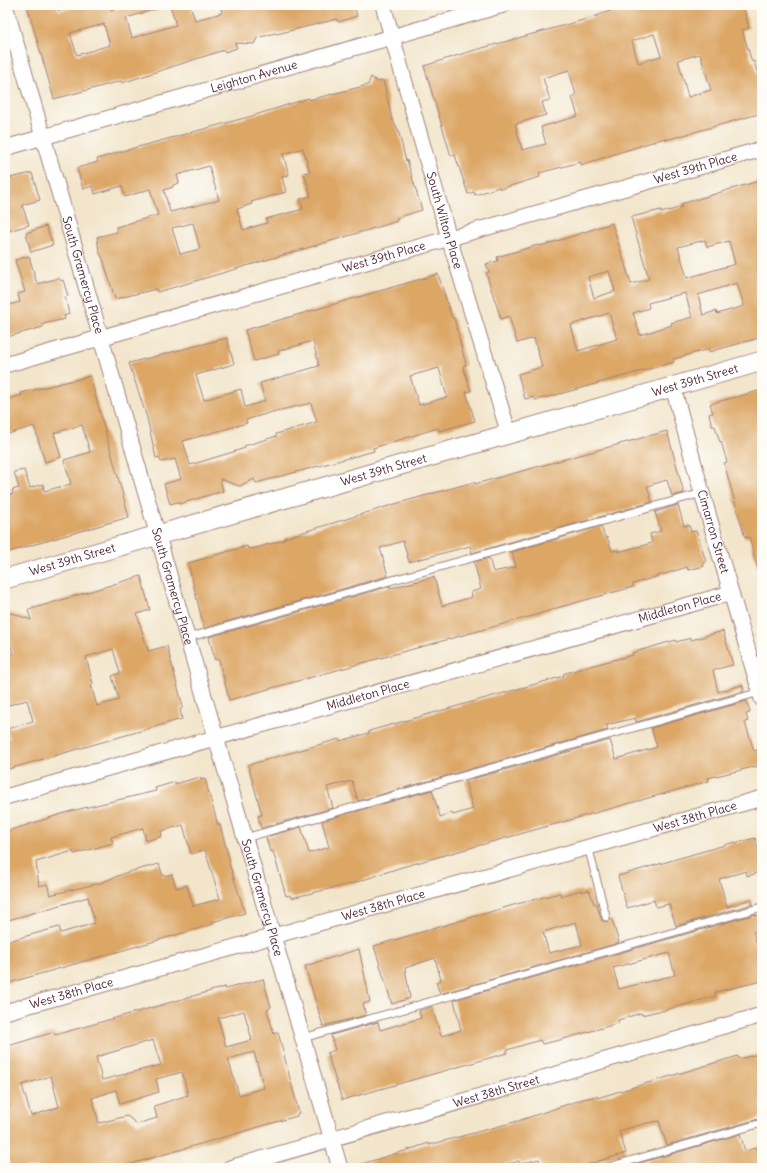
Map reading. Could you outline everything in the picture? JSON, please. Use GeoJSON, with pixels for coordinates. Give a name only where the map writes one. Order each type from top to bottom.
{"type":"FeatureCollection","features":[{"type":"Feature","properties":{"kind":"street","name":"South Gramercy Place"},"geometry":{"type":"LineString","coordinates":[[5,5],[340,1168]]}},
{"type":"Feature","properties":{"kind":"street","name":"South Wilton Place"},"geometry":{"type":"LineString","coordinates":[[383,5],[449,238],[509,434]]}},
{"type":"Feature","properties":{"kind":"street","name":"Leighton Avenue"},"geometry":{"type":"LineString","coordinates":[[5,148],[503,5]]}},
{"type":"Feature","properties":{"kind":"street","name":"West 39th Place"},"geometry":{"type":"LineString","coordinates":[[5,365],[762,149]]}},
{"type":"Feature","properties":{"kind":"street","name":"West 39th Street"},"geometry":{"type":"LineString","coordinates":[[5,579],[762,361]]}},
{"type":"Feature","properties":{"kind":"street","name":"Cimarron Street"},"geometry":{"type":"LineString","coordinates":[[673,387],[702,493],[761,695]]}},
{"type":"Feature","properties":{"kind":"street","name":"Middleton Place"},"geometry":{"type":"LineString","coordinates":[[5,797],[731,593]]}},
{"type":"Feature","properties":{"kind":"street","name":"West 38th Place"},"geometry":{"type":"LineString","coordinates":[[5,1012],[762,798]]}},
{"type":"Feature","properties":{"kind":"street","name":"West 38th Street"},"geometry":{"type":"LineString","coordinates":[[230,1168],[332,1140],[762,1015]]}},
{"type":"Feature","properties":{"kind":"lane"},"geometry":{"type":"LineString","coordinates":[[187,638],[702,493]]}},
{"type":"Feature","properties":{"kind":"lane"},"geometry":{"type":"LineString","coordinates":[[245,838],[761,695]]}},
{"type":"Feature","properties":{"kind":"lane"},"geometry":{"type":"LineString","coordinates":[[588,846],[606,917]]}},
{"type":"Feature","properties":{"kind":"lane"},"geometry":{"type":"LineString","coordinates":[[303,1038],[762,907]]}},
{"type":"Feature","properties":{"kind":"lane"},"geometry":{"type":"LineString","coordinates":[[605,1168],[762,1123]]}},
{"type":"Feature","properties":{"kind":"building"},"geometry":{"type":"Polygon","coordinates":[[[27,5],[57,5],[59,11],[82,5],[110,5],[111,10],[127,5],[160,5],[160,8],[126,18],[132,38],[176,25],[170,5],[190,5],[195,20],[222,13],[221,9],[236,5],[354,5],[357,16],[338,22],[337,19],[277,34],[275,33],[257,38],[254,44],[235,43],[237,48],[225,52],[224,50],[122,83],[121,81],[54,99],[27,5]],[[104,24],[70,33],[77,55],[110,45],[104,24]]]}},
{"type":"Feature","properties":{"kind":"building"},"geometry":{"type":"Polygon","coordinates":[[[621,5],[743,5],[749,28],[742,30],[752,62],[754,61],[762,89],[762,113],[666,140],[665,138],[581,165],[581,162],[539,173],[540,177],[500,189],[499,187],[475,195],[474,192],[468,194],[455,155],[451,156],[424,66],[468,52],[594,17],[612,10],[611,7],[621,5]],[[654,34],[632,41],[638,63],[661,56],[654,34]],[[700,54],[678,60],[688,97],[711,90],[700,54]],[[569,70],[543,78],[550,100],[542,102],[546,115],[515,124],[522,150],[546,144],[541,127],[578,116],[572,97],[576,95],[569,70]]]}},
{"type":"Feature","properties":{"kind":"building"},"geometry":{"type":"Polygon","coordinates":[[[371,77],[378,82],[383,80],[392,119],[398,129],[406,161],[407,160],[422,210],[396,218],[397,221],[385,225],[175,287],[157,292],[156,289],[115,299],[103,259],[99,251],[97,237],[117,232],[116,227],[158,215],[150,189],[125,197],[122,186],[95,194],[93,186],[83,189],[77,168],[98,162],[97,159],[123,151],[252,116],[309,98],[309,100],[368,85],[371,77]],[[303,148],[283,154],[289,175],[282,177],[286,192],[251,202],[252,204],[237,209],[243,230],[267,223],[266,219],[303,209],[300,199],[311,196],[304,173],[310,172],[303,148]],[[209,166],[177,175],[179,183],[164,190],[170,212],[219,200],[209,166]],[[193,223],[172,228],[180,254],[200,249],[193,223]]]}},
{"type":"Feature","properties":{"kind":"building"},"geometry":{"type":"Polygon","coordinates":[[[32,173],[40,200],[22,205],[29,225],[5,232],[5,179],[32,173]]]}},
{"type":"Feature","properties":{"kind":"building"},"geometry":{"type":"Polygon","coordinates":[[[762,180],[762,337],[709,352],[709,349],[673,359],[674,362],[556,395],[535,400],[534,397],[525,399],[518,374],[542,367],[534,338],[517,343],[509,316],[501,319],[486,273],[489,272],[486,264],[498,261],[497,257],[538,245],[551,243],[612,223],[631,284],[649,279],[631,217],[661,210],[661,213],[682,207],[681,204],[762,180]],[[705,240],[678,247],[687,278],[735,264],[729,241],[707,247],[705,240]],[[609,271],[588,277],[594,298],[615,291],[609,271]],[[737,283],[698,295],[703,315],[716,311],[717,314],[744,306],[737,283]],[[685,293],[648,303],[649,308],[633,313],[640,335],[692,317],[685,293]],[[609,313],[571,325],[578,351],[617,339],[609,313]]]}},
{"type":"Feature","properties":{"kind":"building"},"geometry":{"type":"Polygon","coordinates":[[[46,226],[53,245],[31,252],[26,233],[46,226]]]}},
{"type":"Feature","properties":{"kind":"building"},"geometry":{"type":"Polygon","coordinates":[[[29,256],[37,284],[59,278],[61,281],[63,280],[68,296],[65,297],[69,314],[64,316],[65,319],[43,324],[43,327],[7,337],[5,329],[5,306],[20,302],[18,294],[25,292],[15,260],[29,256]]]}},
{"type":"Feature","properties":{"kind":"building"},"geometry":{"type":"Polygon","coordinates":[[[438,274],[452,318],[454,318],[466,365],[463,366],[471,391],[466,392],[475,421],[439,431],[438,428],[373,448],[374,451],[256,483],[254,479],[239,486],[220,479],[223,491],[179,504],[178,502],[170,504],[164,484],[181,479],[175,459],[161,462],[159,457],[156,458],[147,418],[129,363],[227,338],[234,364],[196,375],[204,400],[241,389],[245,407],[265,401],[260,383],[319,366],[313,341],[278,351],[279,354],[254,361],[245,330],[438,274]],[[439,368],[410,376],[419,405],[447,397],[439,368]],[[311,403],[272,412],[246,420],[247,423],[183,441],[190,465],[245,448],[244,446],[277,436],[276,434],[317,422],[311,403]]]}},
{"type":"Feature","properties":{"kind":"building"},"geometry":{"type":"Polygon","coordinates":[[[90,376],[129,517],[5,553],[5,496],[13,494],[12,490],[19,488],[14,472],[24,470],[30,488],[43,484],[44,491],[71,484],[64,460],[90,452],[82,425],[54,433],[61,457],[45,462],[34,426],[5,435],[5,400],[22,395],[21,393],[90,376]]]}},
{"type":"Feature","properties":{"kind":"building"},"geometry":{"type":"Polygon","coordinates":[[[762,390],[762,573],[759,573],[749,537],[745,538],[724,463],[727,462],[721,441],[720,442],[715,426],[712,426],[709,414],[713,413],[710,404],[762,390]]]}},
{"type":"Feature","properties":{"kind":"building"},"geometry":{"type":"Polygon","coordinates":[[[667,431],[684,493],[672,496],[667,480],[647,486],[652,502],[472,553],[470,546],[409,562],[403,541],[380,548],[388,576],[204,628],[188,563],[247,546],[248,549],[256,548],[395,504],[474,482],[475,484],[667,431]]]}},
{"type":"Feature","properties":{"kind":"building"},"geometry":{"type":"Polygon","coordinates":[[[678,505],[684,526],[689,525],[691,532],[696,531],[698,535],[706,562],[703,563],[704,566],[688,570],[687,567],[633,584],[633,587],[229,700],[219,659],[215,660],[209,637],[391,586],[391,588],[434,577],[442,606],[472,597],[471,592],[481,589],[474,562],[489,558],[493,572],[516,567],[512,552],[601,526],[612,551],[618,550],[618,552],[652,543],[650,534],[661,531],[655,512],[678,505]]]}},
{"type":"Feature","properties":{"kind":"building"},"geometry":{"type":"Polygon","coordinates":[[[141,576],[150,610],[137,614],[148,651],[167,646],[183,707],[180,709],[182,719],[5,770],[5,739],[10,738],[7,729],[33,721],[27,700],[5,706],[5,656],[13,653],[5,626],[5,615],[12,613],[31,620],[28,610],[141,576]],[[113,649],[86,657],[93,684],[91,685],[97,706],[119,700],[112,676],[120,673],[113,649]]]}},
{"type":"Feature","properties":{"kind":"building"},"geometry":{"type":"Polygon","coordinates":[[[723,631],[733,665],[713,670],[718,692],[742,685],[744,691],[636,722],[635,718],[606,725],[608,730],[358,801],[352,781],[327,787],[333,808],[261,828],[258,816],[262,815],[248,765],[339,739],[340,741],[369,733],[369,731],[564,676],[563,674],[633,655],[632,653],[676,640],[676,642],[691,638],[691,640],[723,631]]]}},
{"type":"Feature","properties":{"kind":"building"},"geometry":{"type":"Polygon","coordinates":[[[747,701],[750,713],[746,714],[748,721],[745,722],[754,751],[760,749],[762,765],[708,778],[709,781],[402,867],[354,883],[291,898],[290,895],[286,896],[273,851],[270,852],[266,837],[301,827],[309,853],[329,847],[322,821],[432,790],[440,817],[452,813],[453,815],[473,809],[465,781],[610,740],[616,759],[657,747],[651,728],[747,701]]]}},
{"type":"Feature","properties":{"kind":"building"},"geometry":{"type":"Polygon","coordinates":[[[200,777],[201,780],[205,779],[218,825],[220,825],[230,862],[229,863],[245,913],[212,922],[213,924],[197,929],[5,984],[5,942],[59,927],[61,933],[95,923],[88,897],[5,921],[5,832],[71,811],[156,791],[155,788],[175,782],[175,784],[200,777]],[[183,825],[161,831],[162,836],[146,841],[143,828],[111,837],[113,843],[74,854],[73,851],[36,862],[39,886],[47,884],[50,895],[100,883],[125,873],[159,864],[163,876],[172,874],[176,888],[187,885],[193,906],[220,899],[205,850],[191,854],[183,825]]]}},
{"type":"Feature","properties":{"kind":"building"},"geometry":{"type":"Polygon","coordinates":[[[755,838],[762,862],[762,872],[747,876],[746,871],[719,879],[727,907],[751,899],[753,904],[676,926],[669,904],[656,907],[654,900],[627,908],[618,876],[735,842],[755,838]]]}},
{"type":"Feature","properties":{"kind":"building"},"geometry":{"type":"Polygon","coordinates":[[[581,890],[581,892],[589,890],[594,904],[596,903],[602,921],[608,922],[612,919],[619,943],[440,994],[436,982],[441,980],[435,958],[405,968],[410,998],[392,1004],[374,946],[517,904],[560,893],[561,896],[581,890]],[[576,922],[543,932],[549,953],[582,945],[576,922]]]}},
{"type":"Feature","properties":{"kind":"building"},"geometry":{"type":"Polygon","coordinates":[[[756,914],[756,916],[762,914],[762,929],[753,932],[760,952],[762,951],[762,981],[715,992],[716,996],[658,1012],[642,1015],[641,1013],[618,1020],[619,1023],[560,1040],[542,1044],[540,1040],[507,1050],[507,1053],[342,1100],[327,1053],[335,1050],[331,1035],[378,1022],[380,1030],[421,1018],[419,1011],[432,1007],[441,1036],[461,1030],[454,1000],[756,914]],[[669,953],[613,968],[619,989],[675,975],[669,953]]]}},
{"type":"Feature","properties":{"kind":"building"},"geometry":{"type":"Polygon","coordinates":[[[359,949],[370,1002],[363,1004],[366,1015],[323,1026],[305,966],[359,949]]]}},
{"type":"Feature","properties":{"kind":"building"},"geometry":{"type":"Polygon","coordinates":[[[263,979],[271,1007],[267,1010],[274,1034],[278,1032],[299,1113],[297,1116],[117,1168],[11,1168],[5,1147],[5,1108],[10,1107],[5,1088],[5,1047],[54,1032],[55,1035],[225,987],[225,989],[263,979]],[[244,1011],[218,1018],[226,1047],[252,1040],[244,1011]],[[153,1040],[96,1057],[102,1080],[161,1065],[153,1040]],[[254,1052],[228,1059],[239,1095],[264,1088],[254,1052]],[[182,1072],[156,1079],[159,1092],[120,1104],[116,1090],[92,1098],[99,1123],[127,1116],[137,1124],[157,1118],[154,1106],[188,1095],[182,1072]],[[51,1076],[22,1085],[31,1116],[59,1107],[51,1076]]]}},
{"type":"Feature","properties":{"kind":"building"},"geometry":{"type":"Polygon","coordinates":[[[762,1053],[762,1118],[667,1145],[659,1121],[619,1131],[626,1153],[576,1168],[542,1168],[539,1159],[520,1164],[519,1161],[493,1168],[491,1165],[481,1168],[359,1168],[358,1165],[429,1143],[429,1145],[518,1121],[583,1099],[597,1096],[597,1098],[738,1056],[739,1059],[762,1053]]]}},
{"type":"Feature","properties":{"kind":"building"},"geometry":{"type":"Polygon","coordinates":[[[740,1134],[745,1151],[762,1146],[762,1168],[633,1168],[633,1165],[740,1134]]]}}]}
